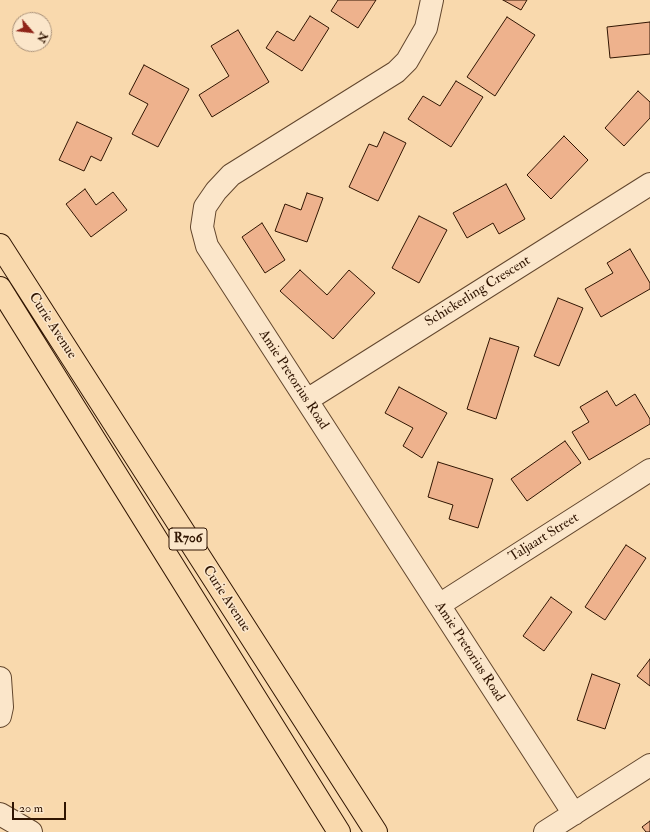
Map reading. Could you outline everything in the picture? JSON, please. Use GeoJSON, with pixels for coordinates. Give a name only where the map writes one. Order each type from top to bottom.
{"type":"FeatureCollection","features":[{"type":"Feature","properties":{"kind":"main road","name":"Curie Avenue"},"geometry":{"type":"LineString","coordinates":[[0,245],[376,832]]}},
{"type":"Feature","properties":{"kind":"main road","name":"Curie Avenue"},"geometry":{"type":"LineString","coordinates":[[0,288],[339,832]]}},
{"type":"Feature","properties":{"kind":"main road"},"geometry":{"type":"LineString","coordinates":[[300,714],[333,754],[387,832]]}},
{"type":"Feature","properties":{"kind":"street","name":"Amie Pretorius Road"},"geometry":{"type":"LineString","coordinates":[[432,0],[426,28],[407,61],[396,72],[231,175],[216,191],[205,207],[202,227],[207,246],[574,814]]}},
{"type":"Feature","properties":{"kind":"street","name":"Schickerling Crescent"},"geometry":{"type":"LineString","coordinates":[[306,400],[650,184]]}},
{"type":"Feature","properties":{"kind":"street","name":"Taljaart Street"},"geometry":{"type":"LineString","coordinates":[[439,605],[650,470]]}},
{"type":"Feature","properties":{"kind":"street"},"geometry":{"type":"LineString","coordinates":[[0,678],[2,707],[0,716]]}},
{"type":"Feature","properties":{"kind":"street"},"geometry":{"type":"LineString","coordinates":[[545,832],[650,766]]}},
{"type":"Feature","properties":{"kind":"street"},"geometry":{"type":"LineString","coordinates":[[0,814],[32,832]]}},
{"type":"Feature","properties":{"kind":"building"},"geometry":{"type":"Polygon","coordinates":[[[338,0],[376,0],[358,28],[331,11],[338,0]]]}},
{"type":"Feature","properties":{"kind":"building"},"geometry":{"type":"Polygon","coordinates":[[[503,0],[527,0],[521,10],[503,0]]]}},
{"type":"Feature","properties":{"kind":"building"},"geometry":{"type":"Polygon","coordinates":[[[310,16],[329,28],[302,71],[266,48],[277,31],[294,41],[310,16]]]}},
{"type":"Feature","properties":{"kind":"building"},"geometry":{"type":"Polygon","coordinates":[[[507,17],[535,35],[495,96],[467,77],[507,17]]]}},
{"type":"Feature","properties":{"kind":"building"},"geometry":{"type":"Polygon","coordinates":[[[650,22],[650,54],[610,58],[607,27],[650,22]]]}},
{"type":"Feature","properties":{"kind":"building"},"geometry":{"type":"Polygon","coordinates":[[[238,30],[269,82],[212,117],[199,95],[229,76],[211,46],[238,30]]]}},
{"type":"Feature","properties":{"kind":"building"},"geometry":{"type":"Polygon","coordinates":[[[144,65],[189,89],[158,147],[132,134],[148,104],[129,94],[144,65]]]}},
{"type":"Feature","properties":{"kind":"building"},"geometry":{"type":"Polygon","coordinates":[[[456,81],[483,97],[451,147],[408,119],[423,96],[440,106],[456,81]]]}},
{"type":"Feature","properties":{"kind":"building"},"geometry":{"type":"Polygon","coordinates":[[[638,91],[650,102],[650,118],[624,146],[605,128],[638,91]]]}},
{"type":"Feature","properties":{"kind":"building"},"geometry":{"type":"Polygon","coordinates":[[[77,122],[112,138],[101,161],[91,156],[84,171],[59,160],[77,122]]]}},
{"type":"Feature","properties":{"kind":"building"},"geometry":{"type":"Polygon","coordinates":[[[384,132],[406,143],[378,201],[349,187],[369,144],[377,147],[384,132]]]}},
{"type":"Feature","properties":{"kind":"building"},"geometry":{"type":"Polygon","coordinates":[[[564,136],[588,160],[551,199],[527,175],[564,136]]]}},
{"type":"Feature","properties":{"kind":"building"},"geometry":{"type":"Polygon","coordinates":[[[506,184],[525,219],[499,234],[493,223],[467,238],[453,213],[506,184]]]}},
{"type":"Feature","properties":{"kind":"building"},"geometry":{"type":"Polygon","coordinates":[[[85,189],[96,205],[113,192],[127,210],[91,237],[66,204],[85,189]]]}},
{"type":"Feature","properties":{"kind":"building"},"geometry":{"type":"Polygon","coordinates":[[[307,193],[323,198],[307,242],[275,231],[285,204],[301,210],[307,193]]]}},
{"type":"Feature","properties":{"kind":"building"},"geometry":{"type":"Polygon","coordinates":[[[419,216],[447,230],[419,283],[392,268],[419,216]]]}},
{"type":"Feature","properties":{"kind":"building"},"geometry":{"type":"Polygon","coordinates":[[[262,223],[285,260],[265,273],[242,237],[262,223]]]}},
{"type":"Feature","properties":{"kind":"building"},"geometry":{"type":"Polygon","coordinates":[[[630,249],[650,283],[650,289],[601,317],[585,289],[613,273],[607,263],[630,249]]]}},
{"type":"Feature","properties":{"kind":"building"},"geometry":{"type":"Polygon","coordinates":[[[300,270],[327,295],[349,270],[375,293],[333,339],[280,291],[300,270]]]}},
{"type":"Feature","properties":{"kind":"building"},"geometry":{"type":"Polygon","coordinates":[[[558,298],[583,308],[559,366],[534,356],[558,298]]]}},
{"type":"Feature","properties":{"kind":"building"},"geometry":{"type":"Polygon","coordinates":[[[490,338],[519,347],[496,419],[467,409],[490,338]]]}},
{"type":"Feature","properties":{"kind":"building"},"geometry":{"type":"Polygon","coordinates":[[[399,387],[447,413],[422,458],[403,446],[413,428],[385,413],[399,387]]]}},
{"type":"Feature","properties":{"kind":"building"},"geometry":{"type":"Polygon","coordinates":[[[607,391],[616,406],[635,394],[650,419],[650,424],[589,460],[572,432],[589,422],[580,407],[607,391]]]}},
{"type":"Feature","properties":{"kind":"building"},"geometry":{"type":"Polygon","coordinates":[[[565,441],[581,463],[527,501],[511,479],[565,441]]]}},
{"type":"Feature","properties":{"kind":"building"},"geometry":{"type":"Polygon","coordinates":[[[438,462],[493,479],[478,528],[449,519],[453,505],[428,497],[438,462]]]}},
{"type":"Feature","properties":{"kind":"building"},"geometry":{"type":"Polygon","coordinates":[[[626,545],[646,558],[605,620],[585,607],[626,545]]]}},
{"type":"Feature","properties":{"kind":"building"},"geometry":{"type":"Polygon","coordinates":[[[551,597],[572,612],[544,651],[523,636],[551,597]]]}},
{"type":"Feature","properties":{"kind":"building"},"geometry":{"type":"Polygon","coordinates":[[[650,659],[650,686],[637,676],[650,659]]]}},
{"type":"Feature","properties":{"kind":"building"},"geometry":{"type":"Polygon","coordinates":[[[592,674],[620,684],[605,729],[577,720],[592,674]]]}},
{"type":"Feature","properties":{"kind":"building"},"geometry":{"type":"Polygon","coordinates":[[[650,821],[650,832],[646,832],[642,827],[650,821]]]}}]}
